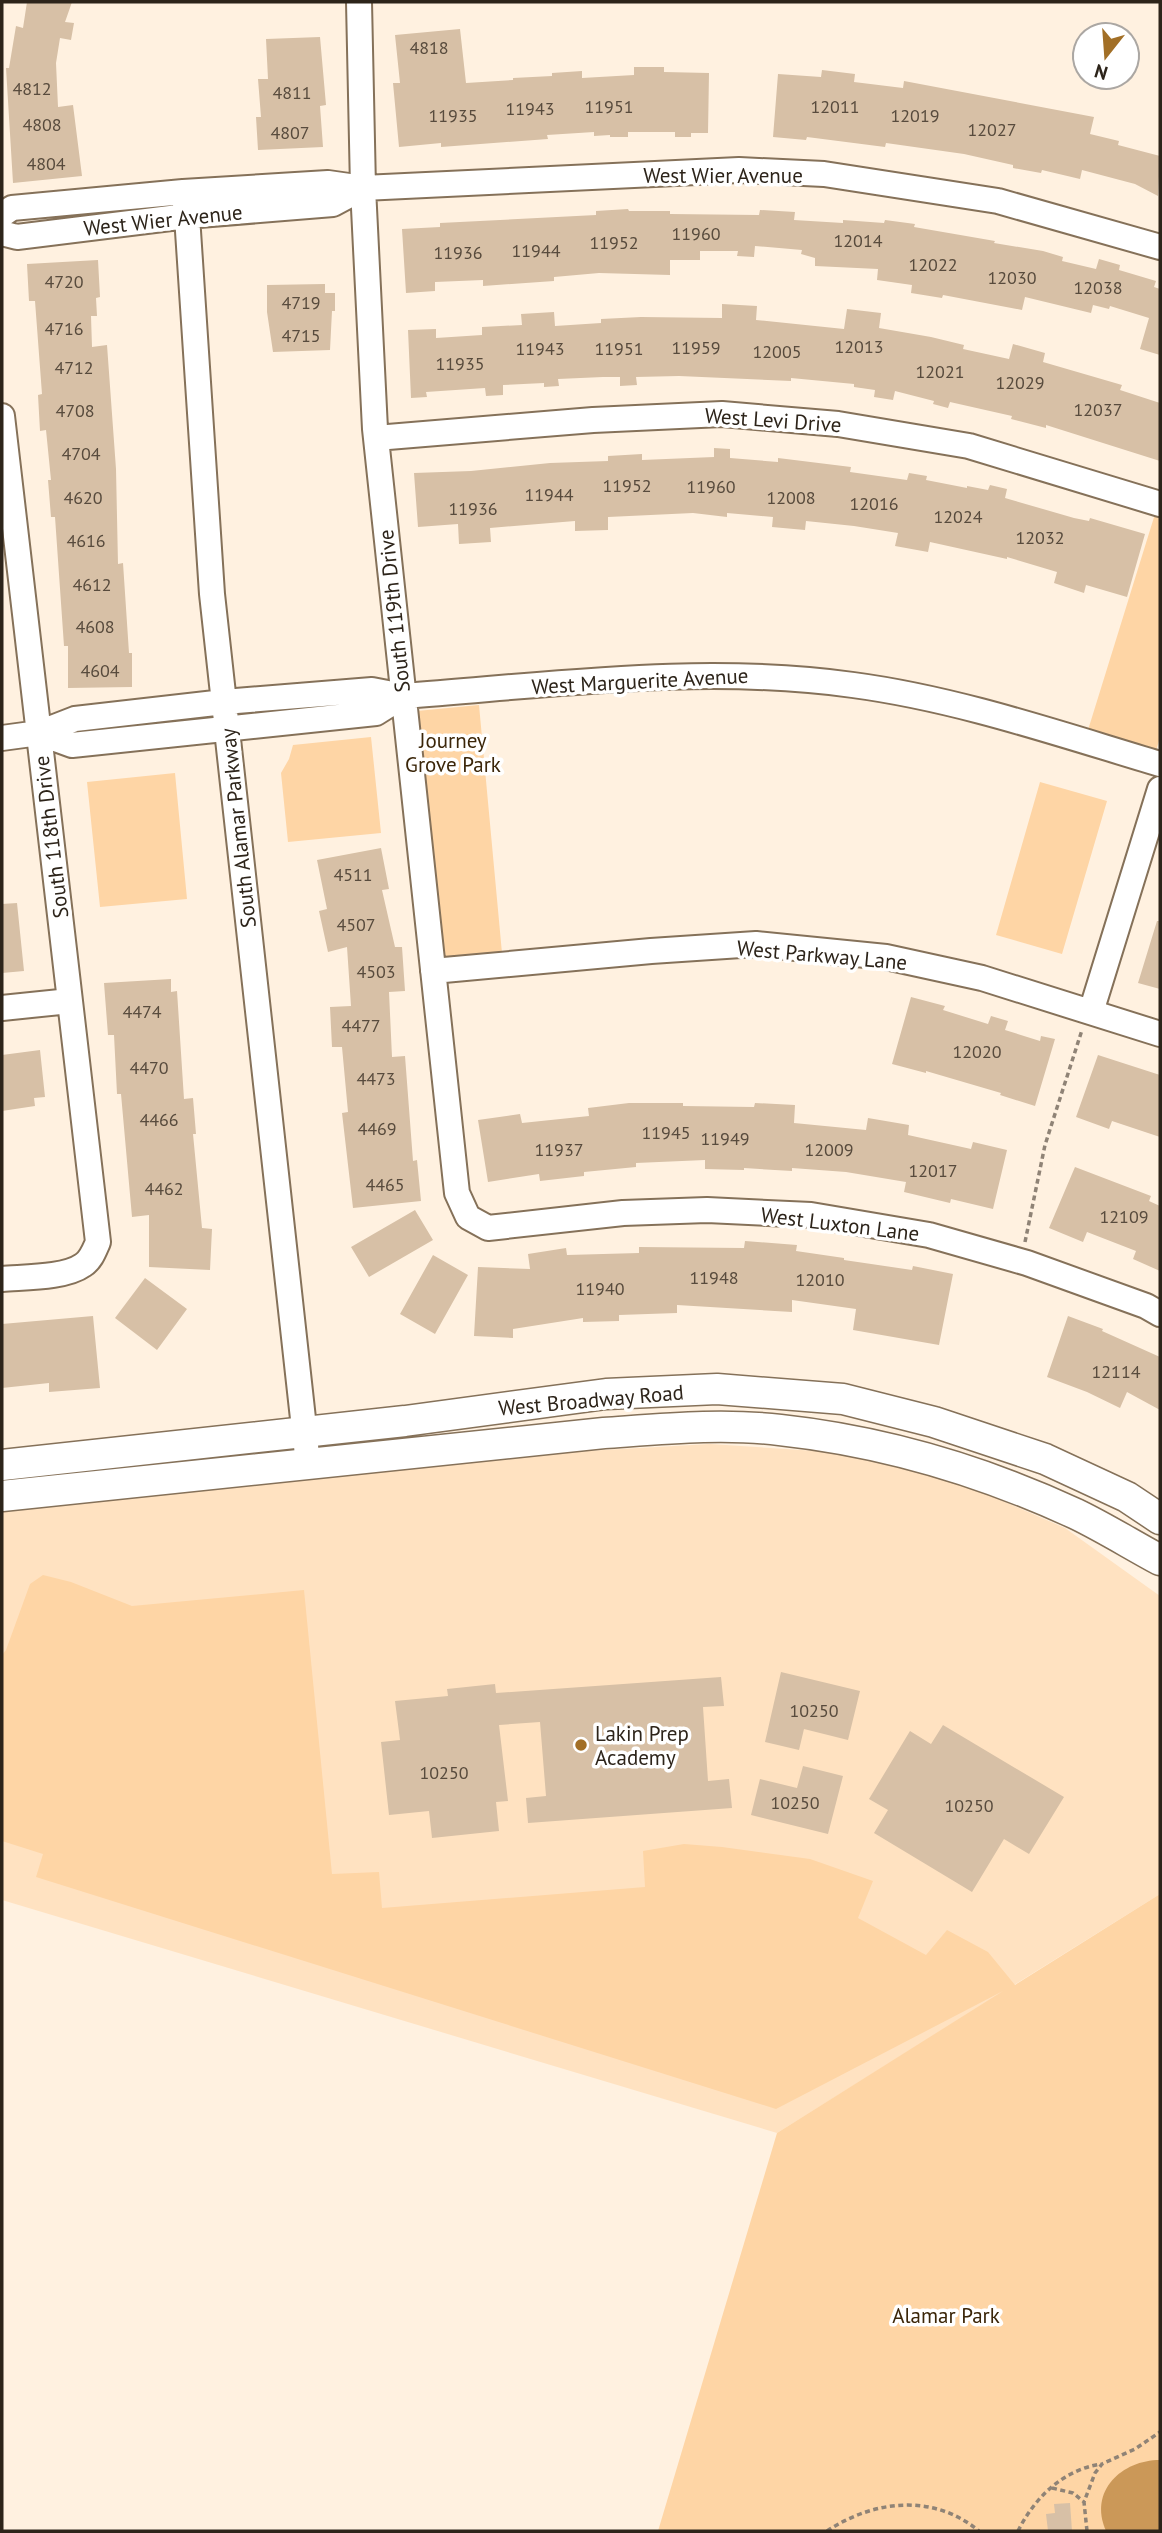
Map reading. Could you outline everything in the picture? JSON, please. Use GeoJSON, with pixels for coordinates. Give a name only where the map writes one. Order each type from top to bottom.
{"type":"FeatureCollection","features":[{"type":"Feature","properties":{"kind":"main road","name":"West Broadway Road"},"geometry":{"type":"LineString","coordinates":[[2,1465],[305,1433],[606,1394],[717,1389],[843,1399],[934,1422],[1045,1459],[1127,1497],[1160,1519]]}},
{"type":"Feature","properties":{"kind":"main road","name":"West Broadway Road"},"geometry":{"type":"LineString","coordinates":[[2,1496],[604,1433],[682,1428],[778,1430],[865,1443],[977,1474],[1076,1514],[1160,1560]]}},
{"type":"Feature","properties":{"kind":"street","name":"South 119th Drive"},"geometry":{"type":"LineString","coordinates":[[359,2],[363,188],[376,438],[457,1192],[468,1217]]}},
{"type":"Feature","properties":{"kind":"street","name":"West Wier Avenue"},"geometry":{"type":"LineString","coordinates":[[2,215],[12,208],[333,204],[363,188],[739,170],[824,174],[998,201],[1160,247]]}},
{"type":"Feature","properties":{"kind":"street","name":"West Wier Avenue"},"geometry":{"type":"LineString","coordinates":[[2,233],[17,237],[185,204]]}},
{"type":"Feature","properties":{"kind":"street","name":"South Alamar Parkway"},"geometry":{"type":"LineString","coordinates":[[185,204],[211,581],[308,1464]]}},
{"type":"Feature","properties":{"kind":"street","name":"West Levi Drive"},"geometry":{"type":"LineString","coordinates":[[376,438],[593,420],[722,414],[838,424],[969,446],[1160,504]]}},
{"type":"Feature","properties":{"kind":"street","name":"South 118th Drive"},"geometry":{"type":"LineString","coordinates":[[2,416],[5,477],[39,733],[98,1242],[91,1258],[82,1267],[61,1273],[2,1279]]}},
{"type":"Feature","properties":{"kind":"street","name":"West Marguerite Avenue"},"geometry":{"type":"LineString","coordinates":[[2,738],[39,733],[75,719],[224,702],[372,690],[403,696],[656,677],[758,676],[853,685],[960,705],[1160,764]]}},
{"type":"Feature","properties":{"kind":"street","name":"West Marguerite Avenue"},"geometry":{"type":"LineString","coordinates":[[39,733],[72,745],[376,713],[403,696]]}},
{"type":"Feature","properties":{"kind":"street"},"geometry":{"type":"LineString","coordinates":[[1091,1012],[1160,789]]}},
{"type":"Feature","properties":{"kind":"street","name":"West Parkway Lane"},"geometry":{"type":"LineString","coordinates":[[433,971],[757,944],[886,957],[982,978],[1160,1034]]}},
{"type":"Feature","properties":{"kind":"street"},"geometry":{"type":"LineString","coordinates":[[2,1008],[70,1001]]}},
{"type":"Feature","properties":{"kind":"street","name":"West Luxton Lane"},"geometry":{"type":"LineString","coordinates":[[468,1217],[488,1228],[623,1213],[707,1210],[811,1215],[929,1235],[1019,1261],[1146,1306],[1160,1314]]}},
{"type":"Feature","properties":{"kind":"path"},"geometry":{"type":"LineString","coordinates":[[1019,1261],[1045,1145],[1083,1027],[1091,1012]]}},
{"type":"Feature","properties":{"kind":"path"},"geometry":{"type":"LineString","coordinates":[[1018,2531],[1030,2511],[1051,2488],[1072,2472],[1102,2464],[1135,2449],[1160,2432]]}},
{"type":"Feature","properties":{"kind":"path"},"geometry":{"type":"LineString","coordinates":[[1087,2531],[1084,2502],[1091,2482],[1102,2464]]}},
{"type":"Feature","properties":{"kind":"path"},"geometry":{"type":"LineString","coordinates":[[1051,2488],[1073,2493],[1084,2502]]}},
{"type":"Feature","properties":{"kind":"path"},"geometry":{"type":"LineString","coordinates":[[827,2531],[844,2519],[863,2511],[880,2506],[905,2504],[923,2505],[951,2513],[979,2531]]}},
{"type":"Feature","properties":{"kind":"shaded area","name":"Lakin Prep Academy"},"geometry":{"type":"Polygon","coordinates":[[[710,1444],[832,1452],[959,1482],[1065,1528],[1160,1596],[1160,1894],[777,2133],[2,1900],[2,1510],[533,1454],[710,1444]]]}},
{"type":"Feature","properties":{"kind":"shaded area"},"geometry":{"type":"Polygon","coordinates":[[[1160,2460],[1160,2531],[1106,2531],[1101,2503],[1112,2480],[1133,2465],[1160,2460]]]}},
{"type":"Feature","properties":{"kind":"green space"},"geometry":{"type":"Polygon","coordinates":[[[1155,514],[1160,516],[1160,737],[1156,751],[1088,730],[1155,514]]]}},
{"type":"Feature","properties":{"kind":"green space","name":"Journey Grove Park"},"geometry":{"type":"Polygon","coordinates":[[[479,705],[502,953],[444,959],[417,711],[479,705]]]}},
{"type":"Feature","properties":{"kind":"green space"},"geometry":{"type":"Polygon","coordinates":[[[371,737],[381,833],[288,842],[281,773],[293,745],[371,737]]]}},
{"type":"Feature","properties":{"kind":"green space"},"geometry":{"type":"Polygon","coordinates":[[[175,773],[187,899],[100,907],[87,782],[175,773]]]}},
{"type":"Feature","properties":{"kind":"green space"},"geometry":{"type":"Polygon","coordinates":[[[1040,782],[1107,801],[1062,954],[996,935],[1040,782]]]}},
{"type":"Feature","properties":{"kind":"green space","name":"Alamar Park"},"geometry":{"type":"Polygon","coordinates":[[[43,1575],[71,1582],[132,1606],[304,1590],[332,1874],[379,1872],[382,1908],[645,1887],[643,1851],[684,1844],[722,1847],[810,1859],[873,1881],[858,1918],[926,1955],[947,1930],[988,1952],[1015,1985],[1160,1894],[1160,2531],[658,2531],[777,2133],[1003,1991],[776,2109],[36,1877],[43,1854],[2,1841],[2,1655],[30,1584],[43,1575]]]}},
{"type":"Feature","properties":{"kind":"building"},"geometry":{"type":"Polygon","coordinates":[[[27,2],[72,2],[65,22],[74,23],[71,40],[60,38],[56,63],[58,107],[73,105],[82,176],[13,183],[6,68],[9,68],[16,26],[23,28],[27,2]]]}},
{"type":"Feature","properties":{"kind":"building"},"geometry":{"type":"Polygon","coordinates":[[[460,29],[466,83],[582,71],[582,78],[634,75],[634,67],[664,67],[664,72],[709,73],[708,133],[675,137],[675,132],[628,132],[628,137],[610,137],[594,136],[594,132],[547,135],[548,139],[441,147],[441,143],[399,147],[393,83],[400,83],[395,35],[460,29]]]}},
{"type":"Feature","properties":{"kind":"building"},"geometry":{"type":"Polygon","coordinates":[[[320,37],[326,105],[320,106],[323,147],[258,150],[256,117],[261,117],[258,79],[268,79],[266,39],[320,37]]]}},
{"type":"Feature","properties":{"kind":"building"},"geometry":{"type":"Polygon","coordinates":[[[822,70],[855,74],[854,82],[903,88],[904,81],[1094,117],[1090,134],[1160,156],[1158,196],[1135,184],[1082,170],[1080,179],[1042,170],[1041,173],[1013,168],[1013,165],[964,154],[886,143],[885,147],[807,137],[806,140],[773,137],[778,74],[821,77],[822,70]]]}},
{"type":"Feature","properties":{"kind":"building"},"geometry":{"type":"Polygon","coordinates":[[[760,210],[795,212],[794,220],[843,223],[843,220],[884,223],[885,220],[1043,251],[1063,257],[1062,261],[1096,269],[1099,259],[1120,265],[1119,270],[1156,281],[1154,287],[1160,289],[1160,355],[1140,349],[1149,318],[1110,306],[1109,309],[1093,305],[1091,313],[1025,297],[1022,310],[943,295],[942,298],[911,293],[912,285],[877,280],[878,269],[815,266],[815,258],[801,254],[802,250],[755,246],[754,257],[737,256],[738,251],[700,251],[700,260],[670,260],[670,275],[599,273],[554,277],[554,281],[483,286],[483,280],[435,282],[435,291],[406,293],[402,229],[440,227],[440,223],[596,215],[596,211],[670,211],[670,214],[759,215],[760,210]]]}},
{"type":"Feature","properties":{"kind":"building"},"geometry":{"type":"Polygon","coordinates":[[[98,260],[100,297],[96,298],[97,316],[91,316],[92,347],[107,345],[116,469],[118,564],[123,563],[129,653],[132,653],[132,687],[68,688],[68,646],[64,646],[55,517],[51,517],[48,480],[51,480],[46,430],[40,431],[38,395],[42,394],[35,301],[29,301],[27,264],[98,260]]]}},
{"type":"Feature","properties":{"kind":"building"},"geometry":{"type":"Polygon","coordinates":[[[325,284],[325,293],[335,293],[330,350],[273,352],[267,312],[267,285],[325,284]]]}},
{"type":"Feature","properties":{"kind":"building"},"geometry":{"type":"Polygon","coordinates":[[[722,304],[757,306],[756,320],[844,329],[847,309],[881,313],[879,328],[964,345],[963,349],[1009,359],[1013,344],[1045,353],[1043,362],[1122,385],[1120,390],[1160,403],[1160,461],[1046,425],[1046,428],[1011,419],[1012,416],[950,402],[948,408],[933,404],[934,401],[895,391],[893,400],[874,397],[875,390],[854,387],[854,384],[791,378],[791,381],[679,376],[636,377],[637,385],[620,386],[620,377],[558,379],[559,386],[544,387],[544,383],[503,385],[503,395],[486,396],[485,388],[426,392],[427,397],[411,398],[408,330],[436,329],[436,338],[482,335],[482,327],[522,325],[521,314],[554,312],[555,326],[601,323],[601,319],[641,317],[722,318],[722,304]]]}},
{"type":"Feature","properties":{"kind":"building"},"geometry":{"type":"Polygon","coordinates":[[[714,448],[730,449],[730,458],[778,462],[778,458],[851,467],[850,472],[907,480],[909,473],[927,476],[926,480],[967,488],[988,490],[990,485],[1007,489],[1005,498],[1074,518],[1089,521],[1090,518],[1145,534],[1127,597],[1086,585],[1084,593],[1054,583],[1057,572],[1007,557],[930,542],[928,552],[895,546],[898,533],[854,526],[806,521],[805,530],[772,527],[773,517],[727,513],[727,517],[693,513],[608,517],[608,530],[575,531],[575,521],[490,528],[491,542],[459,544],[458,524],[418,527],[414,473],[608,461],[608,456],[642,454],[642,460],[714,457],[714,448]]]}},
{"type":"Feature","properties":{"kind":"building"},"geometry":{"type":"Polygon","coordinates":[[[381,848],[389,889],[382,890],[395,947],[402,947],[405,991],[389,992],[392,1057],[405,1056],[413,1161],[417,1160],[421,1201],[353,1208],[342,1113],[348,1112],[342,1047],[332,1047],[330,1007],[351,1006],[347,947],[328,952],[319,911],[327,909],[317,860],[381,848]]]}},
{"type":"Feature","properties":{"kind":"building"},"geometry":{"type":"Polygon","coordinates":[[[17,903],[24,971],[2,973],[2,904],[17,903]]]}},
{"type":"Feature","properties":{"kind":"building"},"geometry":{"type":"Polygon","coordinates":[[[1157,921],[1160,921],[1160,989],[1138,983],[1157,921]]]}},
{"type":"Feature","properties":{"kind":"building"},"geometry":{"type":"Polygon","coordinates":[[[171,979],[171,992],[177,991],[184,1099],[193,1098],[196,1134],[193,1134],[202,1228],[212,1229],[210,1270],[149,1267],[149,1215],[132,1217],[121,1094],[117,1094],[114,1035],[108,1035],[104,983],[171,979]]]}},
{"type":"Feature","properties":{"kind":"building"},"geometry":{"type":"Polygon","coordinates":[[[911,997],[945,1006],[943,1010],[988,1024],[991,1016],[1008,1021],[1005,1030],[1040,1041],[1041,1036],[1055,1039],[1035,1106],[1000,1095],[1001,1093],[892,1064],[911,997]]]}},
{"type":"Feature","properties":{"kind":"building"},"geometry":{"type":"Polygon","coordinates":[[[40,1050],[45,1097],[34,1098],[35,1106],[2,1111],[2,1055],[40,1050]]]}},
{"type":"Feature","properties":{"kind":"building"},"geometry":{"type":"Polygon","coordinates":[[[1098,1055],[1160,1075],[1160,1137],[1112,1121],[1109,1129],[1076,1117],[1098,1055]]]}},
{"type":"Feature","properties":{"kind":"building"},"geometry":{"type":"Polygon","coordinates":[[[629,1103],[754,1107],[755,1103],[795,1105],[794,1123],[866,1130],[868,1118],[909,1125],[908,1135],[971,1149],[973,1142],[1007,1150],[993,1209],[951,1199],[950,1203],[904,1192],[906,1182],[846,1172],[792,1168],[792,1171],[705,1169],[705,1160],[636,1163],[636,1167],[584,1172],[584,1176],[540,1181],[539,1174],[488,1182],[478,1120],[520,1114],[522,1123],[589,1116],[588,1108],[629,1103]]]}},
{"type":"Feature","properties":{"kind":"building"},"geometry":{"type":"Polygon","coordinates":[[[1075,1167],[1151,1196],[1149,1201],[1160,1206],[1160,1271],[1133,1259],[1136,1251],[1087,1232],[1083,1242],[1049,1228],[1075,1167]]]}},
{"type":"Feature","properties":{"kind":"building"},"geometry":{"type":"Polygon","coordinates":[[[415,1210],[433,1240],[369,1277],[351,1247],[415,1210]]]}},
{"type":"Feature","properties":{"kind":"building"},"geometry":{"type":"Polygon","coordinates":[[[745,1241],[797,1245],[796,1251],[844,1260],[912,1270],[913,1266],[953,1274],[939,1345],[853,1330],[856,1309],[792,1300],[792,1312],[677,1305],[677,1313],[619,1315],[619,1321],[583,1322],[583,1318],[513,1329],[513,1338],[474,1336],[478,1267],[530,1269],[528,1254],[566,1248],[567,1255],[639,1253],[639,1247],[744,1248],[745,1241]]]}},
{"type":"Feature","properties":{"kind":"building"},"geometry":{"type":"Polygon","coordinates":[[[433,1255],[468,1275],[435,1334],[400,1314],[433,1255]]]}},
{"type":"Feature","properties":{"kind":"building"},"geometry":{"type":"Polygon","coordinates":[[[145,1278],[187,1309],[157,1350],[115,1318],[145,1278]]]}},
{"type":"Feature","properties":{"kind":"building"},"geometry":{"type":"Polygon","coordinates":[[[93,1316],[100,1388],[49,1392],[49,1383],[2,1388],[2,1324],[93,1316]]]}},
{"type":"Feature","properties":{"kind":"building"},"geometry":{"type":"Polygon","coordinates":[[[1068,1316],[1103,1329],[1102,1331],[1160,1357],[1160,1410],[1127,1392],[1120,1408],[1047,1377],[1068,1316]]]}},
{"type":"Feature","properties":{"kind":"building"},"geometry":{"type":"Polygon","coordinates":[[[781,1672],[860,1691],[848,1740],[804,1729],[799,1750],[765,1742],[781,1672]]]}},
{"type":"Feature","properties":{"kind":"building"},"geometry":{"type":"Polygon","coordinates":[[[721,1677],[724,1706],[703,1707],[708,1781],[729,1779],[732,1808],[528,1823],[526,1798],[546,1796],[540,1722],[499,1725],[508,1801],[496,1802],[499,1831],[432,1838],[429,1811],[389,1815],[381,1742],[400,1740],[395,1701],[448,1696],[447,1689],[495,1684],[496,1693],[721,1677]]]}},
{"type":"Feature","properties":{"kind":"building"},"geometry":{"type":"Polygon","coordinates":[[[943,1725],[1064,1797],[1029,1854],[1004,1839],[972,1892],[874,1833],[888,1810],[869,1799],[910,1731],[931,1744],[943,1725]]]}},
{"type":"Feature","properties":{"kind":"building"},"geometry":{"type":"Polygon","coordinates":[[[803,1766],[843,1776],[828,1834],[751,1815],[760,1779],[797,1788],[803,1766]]]}},
{"type":"Feature","properties":{"kind":"building"},"geometry":{"type":"Polygon","coordinates":[[[1070,2503],[1072,2531],[1048,2531],[1046,2514],[1055,2513],[1054,2504],[1070,2503]]]}},
{"type":"Feature","properties":{"kind":"place","name":"Lakin Prep Academy"},"geometry":{"type":"Point","coordinates":[581,1745]}}]}
